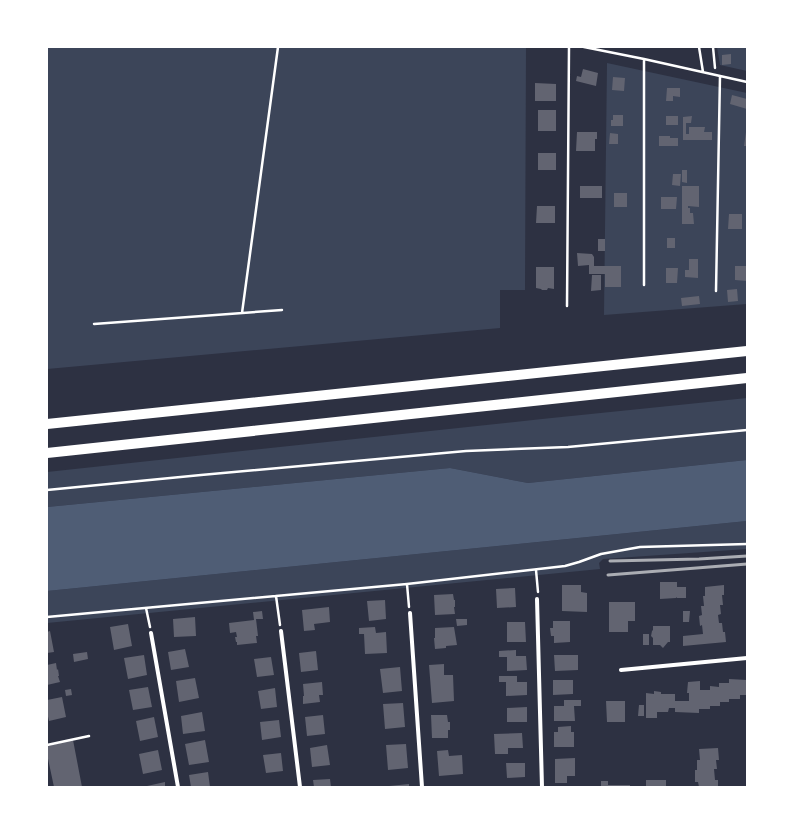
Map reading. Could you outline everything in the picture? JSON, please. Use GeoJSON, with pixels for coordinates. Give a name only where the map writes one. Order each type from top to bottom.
{"type":"FeatureCollection","features":[{"type":"Feature","properties":{"kind":"highway"},"geometry":{"type":"LineString","coordinates":[[47,424],[747,351]]}},
{"type":"Feature","properties":{"kind":"highway"},"geometry":{"type":"LineString","coordinates":[[47,453],[747,378]]}},
{"type":"Feature","properties":{"kind":"street"},"geometry":{"type":"LineString","coordinates":[[537,599],[542,787]]}},
{"type":"Feature","properties":{"kind":"street"},"geometry":{"type":"LineString","coordinates":[[410,613],[422,787]]}},
{"type":"Feature","properties":{"kind":"street"},"geometry":{"type":"LineString","coordinates":[[281,631],[300,787]]}},
{"type":"Feature","properties":{"kind":"street"},"geometry":{"type":"LineString","coordinates":[[151,633],[178,787]]}},
{"type":"Feature","properties":{"kind":"street"},"geometry":{"type":"LineString","coordinates":[[622,670],[747,658]]}},
{"type":"Feature","properties":{"kind":"lane"},"geometry":{"type":"LineString","coordinates":[[567,306],[569,47]]}},
{"type":"Feature","properties":{"kind":"lane"},"geometry":{"type":"LineString","coordinates":[[584,47],[747,82]]}},
{"type":"Feature","properties":{"kind":"lane"},"geometry":{"type":"LineString","coordinates":[[699,47],[703,72]]}},
{"type":"Feature","properties":{"kind":"lane"},"geometry":{"type":"LineString","coordinates":[[644,59],[644,285]]}},
{"type":"Feature","properties":{"kind":"lane"},"geometry":{"type":"LineString","coordinates":[[716,291],[720,76]]}},
{"type":"Feature","properties":{"kind":"path"},"geometry":{"type":"LineString","coordinates":[[242,313],[278,47]]}},
{"type":"Feature","properties":{"kind":"path"},"geometry":{"type":"LineString","coordinates":[[713,47],[716,75]]}},
{"type":"Feature","properties":{"kind":"path"},"geometry":{"type":"LineString","coordinates":[[94,324],[282,310]]}},
{"type":"Feature","properties":{"kind":"path"},"geometry":{"type":"LineString","coordinates":[[47,490],[466,450],[568,447],[747,430]]}},
{"type":"Feature","properties":{"kind":"path"},"geometry":{"type":"LineString","coordinates":[[47,617],[406,584],[536,570],[565,566],[601,554],[640,547],[747,544]]}},
{"type":"Feature","properties":{"kind":"path"},"geometry":{"type":"LineString","coordinates":[[536,570],[538,584],[537,599]]}},
{"type":"Feature","properties":{"kind":"path"},"geometry":{"type":"LineString","coordinates":[[406,584],[410,613]]}},
{"type":"Feature","properties":{"kind":"path"},"geometry":{"type":"LineString","coordinates":[[276,596],[281,631]]}},
{"type":"Feature","properties":{"kind":"path"},"geometry":{"type":"LineString","coordinates":[[146,608],[151,633]]}},
{"type":"Feature","properties":{"kind":"path"},"geometry":{"type":"LineString","coordinates":[[47,745],[89,736]]}},
{"type":"Feature","properties":{"kind":"shaded area"},"geometry":{"type":"Polygon","coordinates":[[[47,47],[526,47],[525,290],[500,290],[500,328],[47,369],[47,47]]]}},
{"type":"Feature","properties":{"kind":"shaded area"},"geometry":{"type":"Polygon","coordinates":[[[717,47],[747,47],[747,71],[720,65],[717,47]]]}},
{"type":"Feature","properties":{"kind":"shaded area"},"geometry":{"type":"Polygon","coordinates":[[[607,63],[747,93],[747,304],[604,315],[607,63]]]}},
{"type":"Feature","properties":{"kind":"shaded area"},"geometry":{"type":"Polygon","coordinates":[[[747,398],[747,460],[528,483],[450,468],[47,507],[47,472],[747,398]]]}},
{"type":"Feature","properties":{"kind":"shaded area"},"geometry":{"type":"Polygon","coordinates":[[[747,460],[747,521],[47,591],[47,507],[450,468],[528,483],[747,460]]]}},
{"type":"Feature","properties":{"kind":"shaded area"},"geometry":{"type":"Polygon","coordinates":[[[747,521],[747,549],[603,559],[599,563],[600,569],[47,623],[47,591],[747,521]]]}},
{"type":"Feature","properties":{"kind":"building"},"geometry":{"type":"Polygon","coordinates":[[[731,54],[731,64],[722,65],[722,55],[731,54]]]}},
{"type":"Feature","properties":{"kind":"building"},"geometry":{"type":"Polygon","coordinates":[[[583,69],[598,73],[596,86],[576,81],[577,76],[581,77],[583,69]]]}},
{"type":"Feature","properties":{"kind":"building"},"geometry":{"type":"Polygon","coordinates":[[[613,77],[625,78],[624,91],[612,90],[613,77]]]}},
{"type":"Feature","properties":{"kind":"building"},"geometry":{"type":"Polygon","coordinates":[[[535,83],[556,84],[556,101],[535,101],[535,83]]]}},
{"type":"Feature","properties":{"kind":"building"},"geometry":{"type":"Polygon","coordinates":[[[667,88],[680,88],[680,97],[673,96],[673,101],[666,101],[667,88]]]}},
{"type":"Feature","properties":{"kind":"building"},"geometry":{"type":"Polygon","coordinates":[[[732,95],[747,99],[747,109],[730,104],[732,95]]]}},
{"type":"Feature","properties":{"kind":"building"},"geometry":{"type":"Polygon","coordinates":[[[538,110],[556,110],[556,131],[538,131],[538,110]]]}},
{"type":"Feature","properties":{"kind":"building"},"geometry":{"type":"Polygon","coordinates":[[[613,115],[623,115],[623,126],[611,126],[613,115]]]}},
{"type":"Feature","properties":{"kind":"building"},"geometry":{"type":"Polygon","coordinates":[[[666,116],[678,116],[678,125],[666,125],[666,116]]]}},
{"type":"Feature","properties":{"kind":"building"},"geometry":{"type":"Polygon","coordinates":[[[692,116],[691,123],[686,123],[686,134],[689,134],[689,127],[705,127],[704,132],[712,132],[712,140],[683,140],[683,117],[692,116]]]}},
{"type":"Feature","properties":{"kind":"building"},"geometry":{"type":"Polygon","coordinates":[[[577,132],[597,132],[597,139],[595,139],[595,151],[576,151],[577,132]]]}},
{"type":"Feature","properties":{"kind":"building"},"geometry":{"type":"Polygon","coordinates":[[[746,132],[747,146],[744,146],[746,132]]]}},
{"type":"Feature","properties":{"kind":"building"},"geometry":{"type":"Polygon","coordinates":[[[610,133],[618,134],[618,144],[609,144],[610,133]]]}},
{"type":"Feature","properties":{"kind":"building"},"geometry":{"type":"Polygon","coordinates":[[[659,136],[678,138],[678,146],[659,146],[659,136]]]}},
{"type":"Feature","properties":{"kind":"building"},"geometry":{"type":"Polygon","coordinates":[[[538,153],[556,153],[556,170],[538,170],[538,153]]]}},
{"type":"Feature","properties":{"kind":"building"},"geometry":{"type":"Polygon","coordinates":[[[682,170],[687,170],[687,183],[682,182],[682,170]]]}},
{"type":"Feature","properties":{"kind":"building"},"geometry":{"type":"Polygon","coordinates":[[[673,174],[681,174],[680,186],[672,185],[673,174]]]}},
{"type":"Feature","properties":{"kind":"building"},"geometry":{"type":"Polygon","coordinates":[[[580,186],[602,186],[602,198],[580,198],[580,186]]]}},
{"type":"Feature","properties":{"kind":"building"},"geometry":{"type":"Polygon","coordinates":[[[682,186],[699,186],[699,207],[688,206],[688,208],[690,208],[690,213],[693,213],[694,224],[682,224],[682,186]]]}},
{"type":"Feature","properties":{"kind":"building"},"geometry":{"type":"Polygon","coordinates":[[[614,193],[627,193],[627,207],[614,207],[614,193]]]}},
{"type":"Feature","properties":{"kind":"building"},"geometry":{"type":"Polygon","coordinates":[[[661,197],[677,197],[676,209],[661,209],[661,197]]]}},
{"type":"Feature","properties":{"kind":"building"},"geometry":{"type":"Polygon","coordinates":[[[537,206],[555,206],[555,223],[536,223],[537,206]]]}},
{"type":"Feature","properties":{"kind":"building"},"geometry":{"type":"Polygon","coordinates":[[[729,214],[742,214],[742,229],[728,229],[729,214]]]}},
{"type":"Feature","properties":{"kind":"building"},"geometry":{"type":"Polygon","coordinates":[[[667,238],[675,238],[675,248],[667,248],[667,238]]]}},
{"type":"Feature","properties":{"kind":"building"},"geometry":{"type":"Polygon","coordinates":[[[598,239],[605,239],[605,251],[598,251],[598,239]]]}},
{"type":"Feature","properties":{"kind":"building"},"geometry":{"type":"Polygon","coordinates":[[[577,253],[592,254],[594,257],[594,266],[621,266],[621,287],[605,287],[605,274],[589,274],[589,265],[578,266],[577,253]]]}},
{"type":"Feature","properties":{"kind":"building"},"geometry":{"type":"Polygon","coordinates":[[[689,259],[698,259],[698,278],[685,277],[685,270],[689,270],[689,259]]]}},
{"type":"Feature","properties":{"kind":"building"},"geometry":{"type":"Polygon","coordinates":[[[735,266],[747,266],[747,281],[735,280],[735,266]]]}},
{"type":"Feature","properties":{"kind":"building"},"geometry":{"type":"Polygon","coordinates":[[[536,267],[554,267],[554,289],[548,288],[547,290],[542,290],[536,288],[536,267]]]}},
{"type":"Feature","properties":{"kind":"building"},"geometry":{"type":"Polygon","coordinates":[[[666,268],[678,268],[677,283],[666,283],[666,268]]]}},
{"type":"Feature","properties":{"kind":"building"},"geometry":{"type":"Polygon","coordinates":[[[592,275],[601,275],[601,290],[591,291],[592,275]]]}},
{"type":"Feature","properties":{"kind":"building"},"geometry":{"type":"Polygon","coordinates":[[[737,289],[738,301],[728,302],[727,290],[737,289]]]}},
{"type":"Feature","properties":{"kind":"building"},"geometry":{"type":"Polygon","coordinates":[[[699,296],[700,304],[682,306],[681,298],[699,296]]]}},
{"type":"Feature","properties":{"kind":"building"},"geometry":{"type":"Polygon","coordinates":[[[660,582],[677,582],[677,587],[686,587],[686,598],[676,597],[660,599],[660,582]]]}},
{"type":"Feature","properties":{"kind":"building"},"geometry":{"type":"Polygon","coordinates":[[[562,585],[581,585],[581,592],[587,593],[587,612],[562,611],[562,585]]]}},
{"type":"Feature","properties":{"kind":"building"},"geometry":{"type":"Polygon","coordinates":[[[724,585],[724,595],[722,595],[723,605],[720,605],[721,614],[718,615],[719,623],[722,623],[723,632],[725,632],[726,642],[683,646],[683,636],[703,634],[699,616],[702,615],[701,606],[704,606],[703,596],[705,596],[705,587],[724,585]]]}},
{"type":"Feature","properties":{"kind":"building"},"geometry":{"type":"Polygon","coordinates":[[[515,588],[516,607],[497,608],[496,589],[515,588]]]}},
{"type":"Feature","properties":{"kind":"building"},"geometry":{"type":"Polygon","coordinates":[[[453,594],[455,600],[455,614],[435,615],[434,595],[453,594]]]}},
{"type":"Feature","properties":{"kind":"building"},"geometry":{"type":"Polygon","coordinates":[[[385,600],[386,619],[369,621],[367,601],[385,600]]]}},
{"type":"Feature","properties":{"kind":"building"},"geometry":{"type":"Polygon","coordinates":[[[609,602],[635,602],[635,621],[628,621],[628,632],[609,632],[609,602]]]}},
{"type":"Feature","properties":{"kind":"building"},"geometry":{"type":"Polygon","coordinates":[[[329,607],[330,622],[314,624],[315,630],[304,631],[302,610],[329,607]]]}},
{"type":"Feature","properties":{"kind":"building"},"geometry":{"type":"Polygon","coordinates":[[[262,611],[263,619],[256,619],[258,636],[256,636],[257,643],[237,645],[235,637],[237,637],[236,632],[230,633],[229,623],[254,620],[253,612],[262,611]]]}},
{"type":"Feature","properties":{"kind":"building"},"geometry":{"type":"Polygon","coordinates":[[[683,611],[690,611],[689,622],[683,622],[683,611]]]}},
{"type":"Feature","properties":{"kind":"building"},"geometry":{"type":"Polygon","coordinates":[[[195,617],[196,636],[174,637],[173,619],[195,617]]]}},
{"type":"Feature","properties":{"kind":"building"},"geometry":{"type":"Polygon","coordinates":[[[456,619],[467,619],[467,625],[457,626],[456,619]]]}},
{"type":"Feature","properties":{"kind":"building"},"geometry":{"type":"Polygon","coordinates":[[[553,621],[570,621],[570,642],[554,643],[554,636],[551,636],[550,628],[553,628],[553,621]]]}},
{"type":"Feature","properties":{"kind":"building"},"geometry":{"type":"Polygon","coordinates":[[[507,622],[525,622],[526,642],[507,642],[507,622]]]}},
{"type":"Feature","properties":{"kind":"building"},"geometry":{"type":"Polygon","coordinates":[[[128,624],[132,646],[114,650],[110,627],[128,624]]]}},
{"type":"Feature","properties":{"kind":"building"},"geometry":{"type":"Polygon","coordinates":[[[653,626],[670,626],[670,642],[668,642],[663,648],[660,645],[653,645],[653,638],[651,636],[653,626]]]}},
{"type":"Feature","properties":{"kind":"building"},"geometry":{"type":"Polygon","coordinates":[[[375,627],[376,633],[386,632],[387,653],[365,654],[364,634],[359,634],[359,628],[375,627]]]}},
{"type":"Feature","properties":{"kind":"building"},"geometry":{"type":"Polygon","coordinates":[[[454,627],[457,645],[435,649],[435,628],[454,627]]]}},
{"type":"Feature","properties":{"kind":"building"},"geometry":{"type":"Polygon","coordinates":[[[50,631],[54,652],[47,653],[47,632],[50,631]]]}},
{"type":"Feature","properties":{"kind":"building"},"geometry":{"type":"Polygon","coordinates":[[[643,634],[649,634],[649,645],[643,645],[643,634]]]}},
{"type":"Feature","properties":{"kind":"building"},"geometry":{"type":"Polygon","coordinates":[[[185,649],[189,667],[171,670],[168,652],[185,649]]]}},
{"type":"Feature","properties":{"kind":"building"},"geometry":{"type":"Polygon","coordinates":[[[516,650],[516,656],[526,656],[527,670],[507,671],[507,657],[499,657],[499,651],[516,650]]]}},
{"type":"Feature","properties":{"kind":"building"},"geometry":{"type":"Polygon","coordinates":[[[316,651],[318,670],[301,672],[299,653],[316,651]]]}},
{"type":"Feature","properties":{"kind":"building"},"geometry":{"type":"Polygon","coordinates":[[[87,652],[88,659],[74,662],[73,654],[87,652]]]}},
{"type":"Feature","properties":{"kind":"building"},"geometry":{"type":"Polygon","coordinates":[[[144,655],[147,675],[128,679],[124,658],[144,655]]]}},
{"type":"Feature","properties":{"kind":"building"},"geometry":{"type":"Polygon","coordinates":[[[554,655],[578,655],[578,670],[555,671],[554,655]]]}},
{"type":"Feature","properties":{"kind":"building"},"geometry":{"type":"Polygon","coordinates":[[[271,657],[274,675],[257,677],[254,659],[271,657]]]}},
{"type":"Feature","properties":{"kind":"building"},"geometry":{"type":"Polygon","coordinates":[[[56,663],[60,682],[47,685],[47,665],[56,663]]]}},
{"type":"Feature","properties":{"kind":"building"},"geometry":{"type":"Polygon","coordinates":[[[444,664],[444,675],[453,675],[454,701],[432,703],[429,665],[444,664]]]}},
{"type":"Feature","properties":{"kind":"building"},"geometry":{"type":"Polygon","coordinates":[[[400,667],[402,691],[383,693],[380,669],[400,667]]]}},
{"type":"Feature","properties":{"kind":"building"},"geometry":{"type":"Polygon","coordinates":[[[499,676],[517,676],[517,682],[527,682],[527,695],[506,696],[506,682],[499,682],[499,676]]]}},
{"type":"Feature","properties":{"kind":"building"},"geometry":{"type":"Polygon","coordinates":[[[195,678],[199,698],[179,702],[176,681],[195,678]]]}},
{"type":"Feature","properties":{"kind":"building"},"geometry":{"type":"Polygon","coordinates":[[[729,679],[747,680],[747,695],[740,695],[740,699],[729,699],[729,702],[720,702],[720,706],[710,706],[710,709],[699,709],[699,713],[675,712],[675,708],[669,708],[668,712],[657,712],[657,718],[646,718],[646,693],[654,694],[654,691],[661,692],[661,694],[675,694],[675,701],[689,701],[689,693],[687,693],[688,682],[700,681],[700,690],[710,690],[710,686],[719,687],[719,683],[729,683],[729,679]]]}},
{"type":"Feature","properties":{"kind":"building"},"geometry":{"type":"Polygon","coordinates":[[[553,680],[573,680],[573,694],[553,695],[553,680]]]}},
{"type":"Feature","properties":{"kind":"building"},"geometry":{"type":"Polygon","coordinates":[[[322,682],[323,695],[319,695],[320,702],[303,704],[303,684],[322,682]]]}},
{"type":"Feature","properties":{"kind":"building"},"geometry":{"type":"Polygon","coordinates":[[[148,687],[152,707],[133,710],[129,690],[148,687]]]}},
{"type":"Feature","properties":{"kind":"building"},"geometry":{"type":"Polygon","coordinates":[[[275,688],[277,707],[261,709],[258,691],[275,688]]]}},
{"type":"Feature","properties":{"kind":"building"},"geometry":{"type":"Polygon","coordinates":[[[71,689],[72,695],[66,696],[65,690],[71,689]]]}},
{"type":"Feature","properties":{"kind":"building"},"geometry":{"type":"Polygon","coordinates":[[[62,697],[66,717],[49,721],[47,700],[62,697]]]}},
{"type":"Feature","properties":{"kind":"building"},"geometry":{"type":"Polygon","coordinates":[[[564,700],[581,700],[581,706],[574,706],[575,721],[554,721],[554,706],[564,706],[564,700]]]}},
{"type":"Feature","properties":{"kind":"building"},"geometry":{"type":"Polygon","coordinates":[[[606,701],[625,701],[625,722],[607,722],[606,701]]]}},
{"type":"Feature","properties":{"kind":"building"},"geometry":{"type":"Polygon","coordinates":[[[403,703],[405,727],[385,729],[383,704],[403,703]]]}},
{"type":"Feature","properties":{"kind":"building"},"geometry":{"type":"Polygon","coordinates":[[[639,705],[644,705],[644,716],[638,716],[639,705]]]}},
{"type":"Feature","properties":{"kind":"building"},"geometry":{"type":"Polygon","coordinates":[[[527,707],[527,722],[507,722],[507,708],[527,707]]]}},
{"type":"Feature","properties":{"kind":"building"},"geometry":{"type":"Polygon","coordinates":[[[202,712],[205,731],[183,734],[181,716],[202,712]]]}},
{"type":"Feature","properties":{"kind":"building"},"geometry":{"type":"Polygon","coordinates":[[[323,715],[325,734],[307,736],[305,717],[323,715]]]}},
{"type":"Feature","properties":{"kind":"building"},"geometry":{"type":"Polygon","coordinates":[[[431,715],[447,715],[448,722],[450,722],[448,738],[432,738],[431,715]]]}},
{"type":"Feature","properties":{"kind":"building"},"geometry":{"type":"Polygon","coordinates":[[[154,717],[158,737],[140,741],[136,721],[154,717]]]}},
{"type":"Feature","properties":{"kind":"building"},"geometry":{"type":"Polygon","coordinates":[[[279,720],[281,737],[262,740],[260,722],[279,720]]]}},
{"type":"Feature","properties":{"kind":"building"},"geometry":{"type":"Polygon","coordinates":[[[571,726],[571,732],[574,732],[574,747],[554,747],[554,732],[558,732],[558,727],[571,726]]]}},
{"type":"Feature","properties":{"kind":"building"},"geometry":{"type":"Polygon","coordinates":[[[522,733],[523,748],[508,748],[508,754],[495,754],[494,734],[522,733]]]}},
{"type":"Feature","properties":{"kind":"building"},"geometry":{"type":"Polygon","coordinates":[[[73,740],[82,787],[54,787],[47,754],[47,746],[73,740]]]}},
{"type":"Feature","properties":{"kind":"building"},"geometry":{"type":"Polygon","coordinates":[[[205,740],[209,762],[189,765],[185,744],[205,740]]]}},
{"type":"Feature","properties":{"kind":"building"},"geometry":{"type":"Polygon","coordinates":[[[406,744],[408,768],[388,770],[386,745],[406,744]]]}},
{"type":"Feature","properties":{"kind":"building"},"geometry":{"type":"Polygon","coordinates":[[[327,745],[330,765],[312,767],[310,748],[327,745]]]}},
{"type":"Feature","properties":{"kind":"building"},"geometry":{"type":"Polygon","coordinates":[[[718,748],[719,760],[716,760],[717,769],[714,769],[715,780],[718,780],[718,787],[699,787],[698,782],[695,782],[695,770],[697,770],[697,760],[700,760],[699,749],[718,748]]]}},
{"type":"Feature","properties":{"kind":"building"},"geometry":{"type":"Polygon","coordinates":[[[158,750],[162,770],[143,774],[139,754],[158,750]]]}},
{"type":"Feature","properties":{"kind":"building"},"geometry":{"type":"Polygon","coordinates":[[[448,750],[449,756],[462,755],[463,774],[439,776],[437,751],[448,750]]]}},
{"type":"Feature","properties":{"kind":"building"},"geometry":{"type":"Polygon","coordinates":[[[281,753],[283,771],[266,773],[263,755],[281,753]]]}},
{"type":"Feature","properties":{"kind":"building"},"geometry":{"type":"Polygon","coordinates":[[[575,758],[575,776],[567,776],[567,783],[555,783],[555,759],[575,758]]]}},
{"type":"Feature","properties":{"kind":"building"},"geometry":{"type":"Polygon","coordinates":[[[506,763],[525,763],[525,777],[507,778],[506,763]]]}},
{"type":"Feature","properties":{"kind":"building"},"geometry":{"type":"Polygon","coordinates":[[[208,772],[210,787],[191,787],[189,775],[208,772]]]}},
{"type":"Feature","properties":{"kind":"building"},"geometry":{"type":"Polygon","coordinates":[[[330,779],[331,787],[314,787],[313,780],[330,779]]]}},
{"type":"Feature","properties":{"kind":"building"},"geometry":{"type":"Polygon","coordinates":[[[646,780],[666,780],[666,787],[646,787],[646,780]]]}},
{"type":"Feature","properties":{"kind":"building"},"geometry":{"type":"Polygon","coordinates":[[[601,781],[608,781],[608,785],[630,785],[630,787],[601,787],[601,781]]]}},
{"type":"Feature","properties":{"kind":"building"},"geometry":{"type":"Polygon","coordinates":[[[165,782],[165,787],[147,786],[165,782]]]}},
{"type":"Feature","properties":{"kind":"building"},"geometry":{"type":"Polygon","coordinates":[[[409,784],[409,787],[389,787],[389,786],[409,784]]]}},
{"type":"Feature","properties":{"kind":"railway"},"geometry":{"type":"LineString","coordinates":[[610,561],[699,559],[747,556]]}},
{"type":"Feature","properties":{"kind":"railway"},"geometry":{"type":"LineString","coordinates":[[608,575],[747,564]]}}]}
